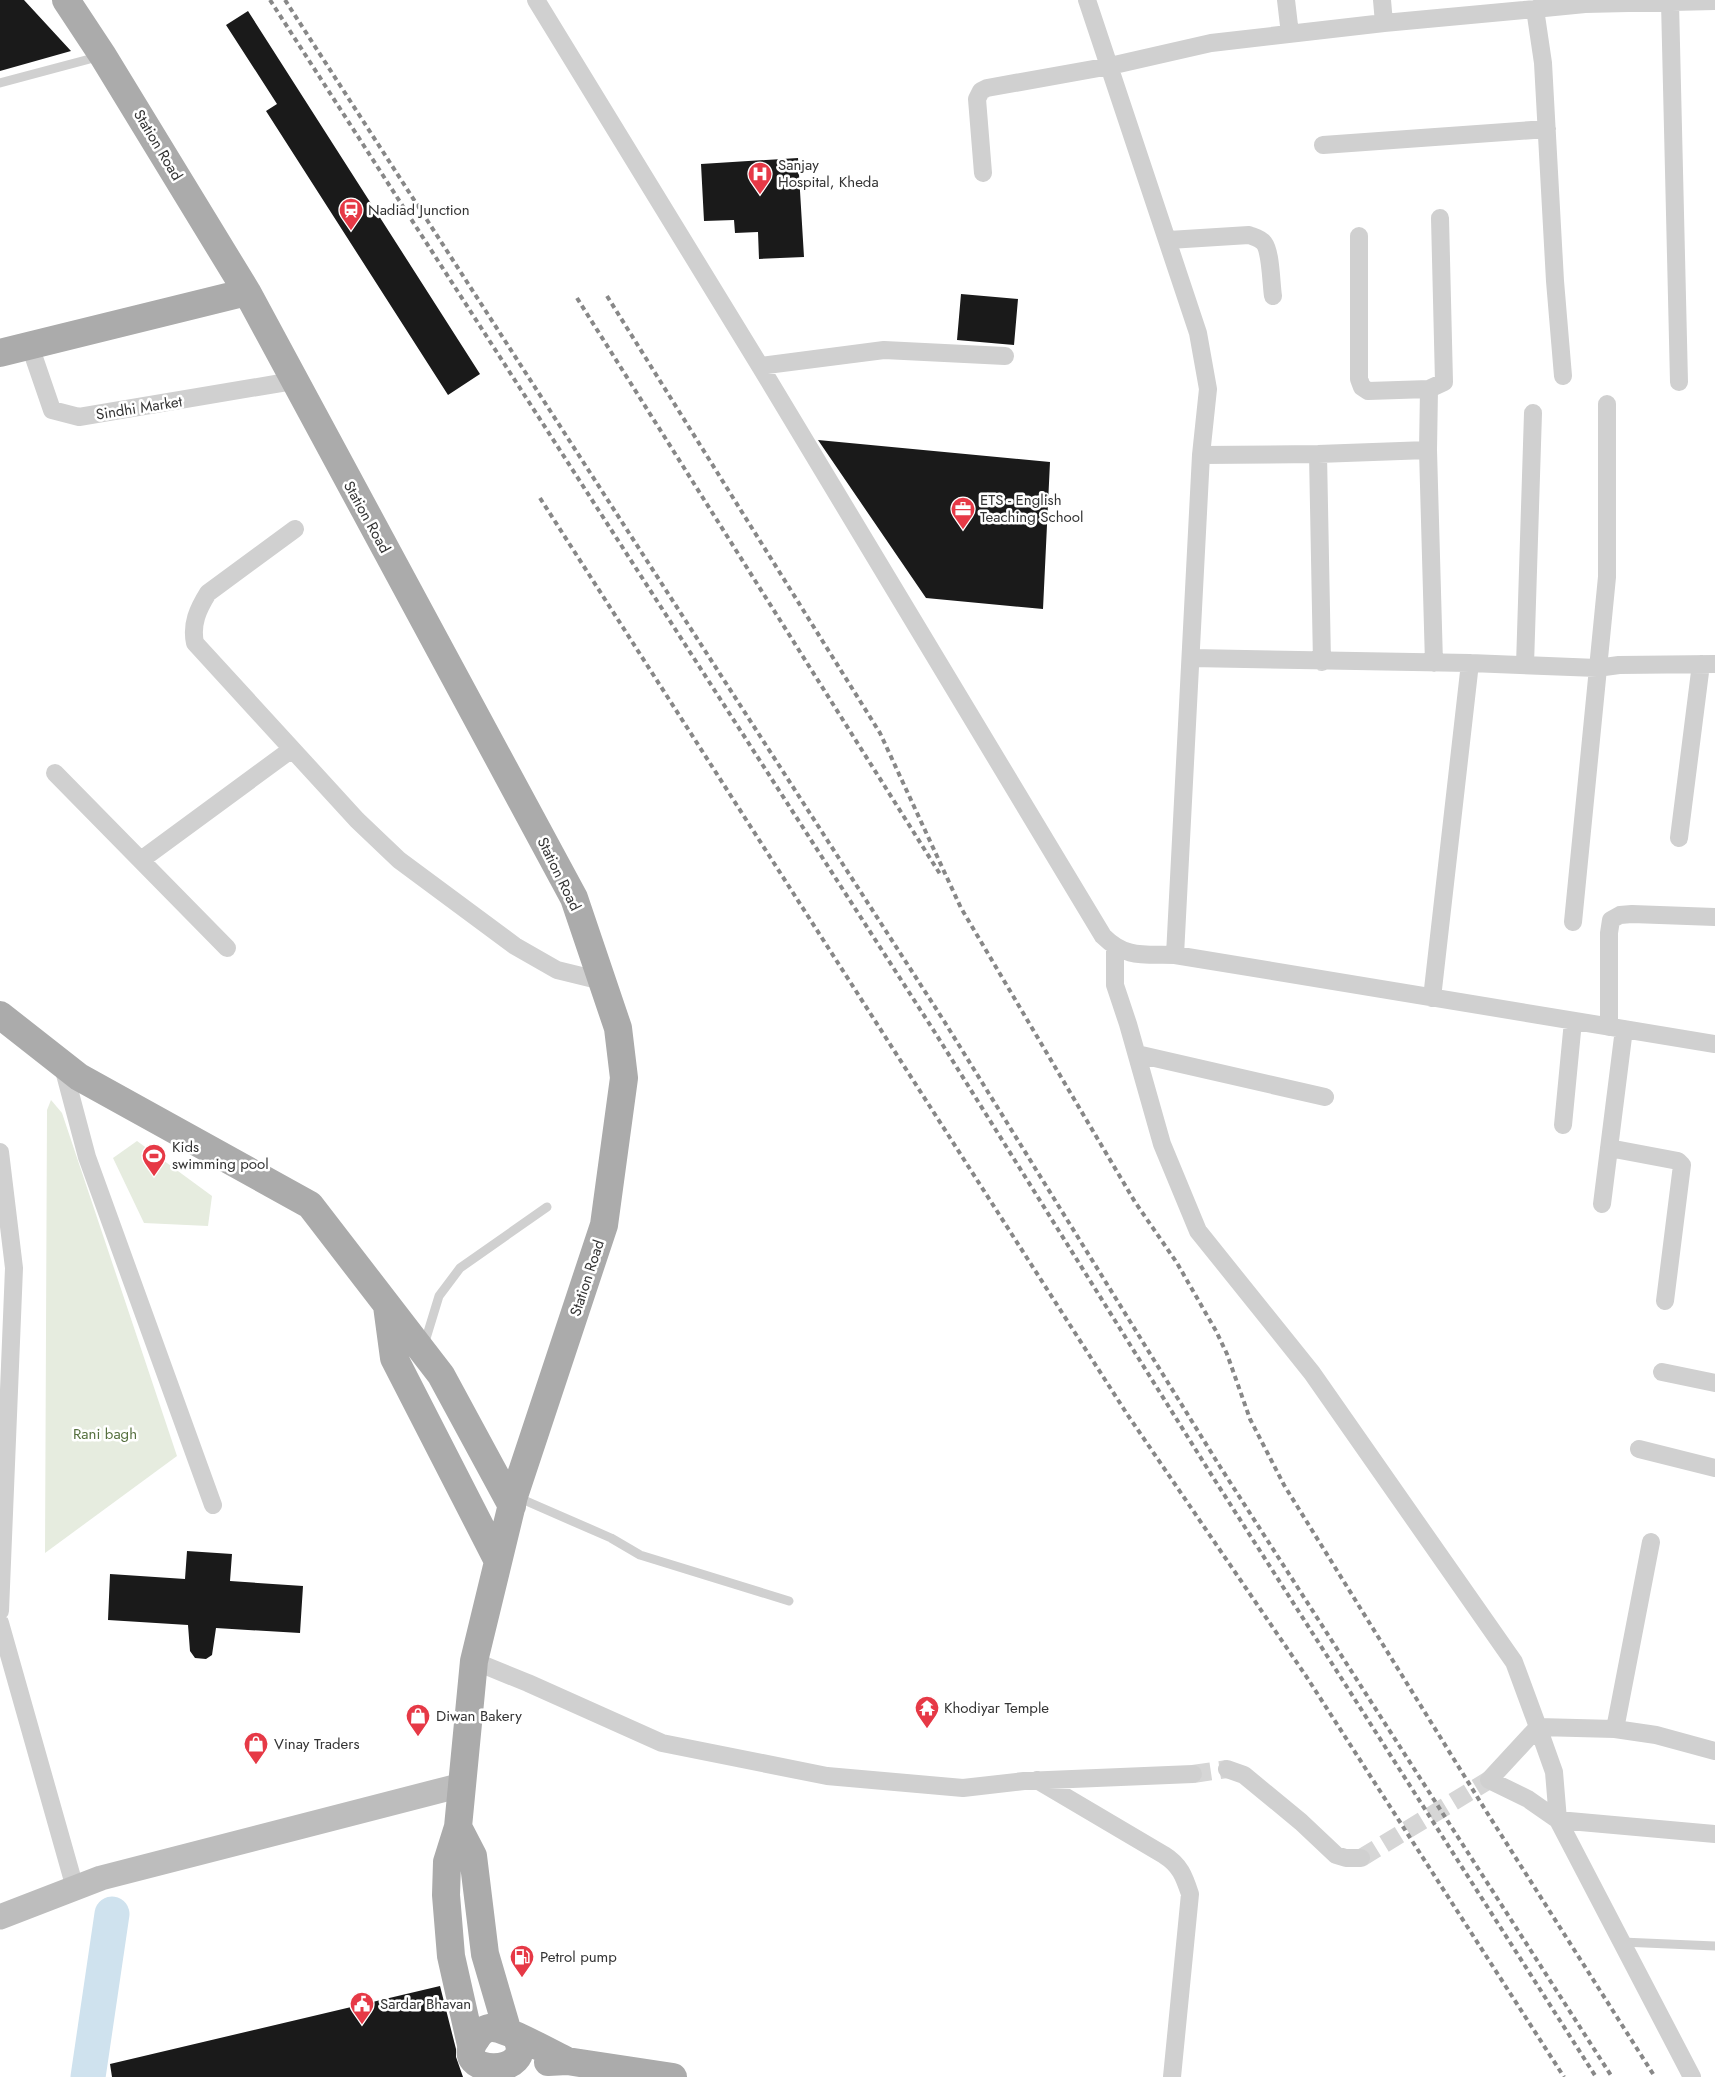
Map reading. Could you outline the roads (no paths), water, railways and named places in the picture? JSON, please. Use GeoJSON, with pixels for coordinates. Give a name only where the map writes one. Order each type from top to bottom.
{"type":"FeatureCollection","features":[{"type":"Feature","properties":{"kind":"main road","name":"Station Road"},"geometry":{"type":"LineString","coordinates":[[66,0],[103,56],[247,292],[293,381],[574,898],[618,1028],[624,1078],[604,1225],[513,1501],[474,1661],[458,1827],[448,1862],[446,1895],[451,1956],[472,2045]]}},
{"type":"Feature","properties":{"kind":"main road"},"geometry":{"type":"LineString","coordinates":[[0,353],[247,292]]}},
{"type":"Feature","properties":{"kind":"main road"},"geometry":{"type":"LineString","coordinates":[[0,1016],[79,1077],[310,1205],[441,1375],[513,1501]]}},
{"type":"Feature","properties":{"kind":"main road"},"geometry":{"type":"LineString","coordinates":[[386,1305],[394,1358],[498,1561]]}},
{"type":"Feature","properties":{"kind":"main road"},"geometry":{"type":"LineString","coordinates":[[0,1917],[100,1878],[462,1784]]}},
{"type":"Feature","properties":{"kind":"main road"},"geometry":{"type":"LineString","coordinates":[[458,1827],[473,1856],[486,1954],[511,2033],[520,2049],[499,2073]]}},
{"type":"Feature","properties":{"kind":"main road"},"geometry":{"type":"LineString","coordinates":[[566,2061],[499,2073],[472,2061],[472,2045],[480,2032],[491,2027],[511,2033],[566,2061],[621,2072],[673,2077]]}},
{"type":"Feature","properties":{"kind":"street"},"geometry":{"type":"LineString","coordinates":[[536,0],[760,366],[1103,936],[1115,948],[1127,953],[1175,955],[1715,1044]]}},
{"type":"Feature","properties":{"kind":"street"},"geometry":{"type":"LineString","coordinates":[[1087,0],[1169,240],[1198,333],[1206,366],[1208,389],[1201,455],[1175,955]]}},
{"type":"Feature","properties":{"kind":"street"},"geometry":{"type":"LineString","coordinates":[[1286,0],[1290,34]]}},
{"type":"Feature","properties":{"kind":"street"},"geometry":{"type":"LineString","coordinates":[[1382,0],[1384,23]]}},
{"type":"Feature","properties":{"kind":"street"},"geometry":{"type":"LineString","coordinates":[[983,172],[977,99],[981,91],[987,88],[1110,66],[1211,43],[1528,7],[1648,1],[1715,1]]}},
{"type":"Feature","properties":{"kind":"street"},"geometry":{"type":"LineString","coordinates":[[1670,2],[1678,382]]}},
{"type":"Feature","properties":{"kind":"street"},"geometry":{"type":"LineString","coordinates":[[1528,7],[1543,63],[1555,281],[1564,376]]}},
{"type":"Feature","properties":{"kind":"street"},"geometry":{"type":"LineString","coordinates":[[1323,145],[1547,129]]}},
{"type":"Feature","properties":{"kind":"street"},"geometry":{"type":"LineString","coordinates":[[1359,236],[1359,379],[1362,387],[1368,390],[1430,389],[1444,382],[1440,218]]}},
{"type":"Feature","properties":{"kind":"street"},"geometry":{"type":"LineString","coordinates":[[1169,240],[1249,235],[1258,238],[1264,243],[1267,251],[1273,296]]}},
{"type":"Feature","properties":{"kind":"street","name":"Sindhi Market"},"geometry":{"type":"LineString","coordinates":[[30,346],[52,410],[80,417],[293,381]]}},
{"type":"Feature","properties":{"kind":"street"},"geometry":{"type":"LineString","coordinates":[[760,366],[884,350],[1005,356]]}},
{"type":"Feature","properties":{"kind":"street"},"geometry":{"type":"LineString","coordinates":[[1430,389],[1428,450],[1434,663]]}},
{"type":"Feature","properties":{"kind":"street"},"geometry":{"type":"LineString","coordinates":[[1573,922],[1607,569],[1607,404]]}},
{"type":"Feature","properties":{"kind":"street"},"geometry":{"type":"LineString","coordinates":[[1526,665],[1533,413]]}},
{"type":"Feature","properties":{"kind":"street"},"geometry":{"type":"LineString","coordinates":[[1201,455],[1318,454],[1428,450]]}},
{"type":"Feature","properties":{"kind":"street"},"geometry":{"type":"LineString","coordinates":[[1318,454],[1322,662]]}},
{"type":"Feature","properties":{"kind":"street"},"geometry":{"type":"LineString","coordinates":[[295,529],[208,593],[199,607],[193,634],[195,643],[357,820],[399,860],[516,946],[557,970],[602,981]]}},
{"type":"Feature","properties":{"kind":"street"},"geometry":{"type":"LineString","coordinates":[[1191,658],[1322,662],[1470,663],[1597,668],[1619,665],[1708,664],[1679,838]]}},
{"type":"Feature","properties":{"kind":"street"},"geometry":{"type":"LineString","coordinates":[[1432,998],[1470,663]]}},
{"type":"Feature","properties":{"kind":"street"},"geometry":{"type":"LineString","coordinates":[[141,860],[292,749]]}},
{"type":"Feature","properties":{"kind":"street"},"geometry":{"type":"LineString","coordinates":[[55,773],[227,948]]}},
{"type":"Feature","properties":{"kind":"street"},"geometry":{"type":"LineString","coordinates":[[1602,1204],[1609,1148],[1616,1028],[1608,933],[1611,920],[1620,915],[1632,914],[1715,918]]}},
{"type":"Feature","properties":{"kind":"street"},"geometry":{"type":"LineString","coordinates":[[1115,948],[1115,985],[1137,1054],[1162,1144],[1198,1231],[1312,1374],[1514,1662],[1554,1772],[1558,1820],[1692,2077]]}},
{"type":"Feature","properties":{"kind":"street"},"geometry":{"type":"LineString","coordinates":[[1563,1125],[1573,1021]]}},
{"type":"Feature","properties":{"kind":"street"},"geometry":{"type":"LineString","coordinates":[[1137,1054],[1325,1097]]}},
{"type":"Feature","properties":{"kind":"street"},"geometry":{"type":"LineString","coordinates":[[62,1063],[87,1158],[213,1505]]}},
{"type":"Feature","properties":{"kind":"street"},"geometry":{"type":"LineString","coordinates":[[1609,1148],[1678,1161],[1682,1165],[1665,1301]]}},
{"type":"Feature","properties":{"kind":"street"},"geometry":{"type":"LineString","coordinates":[[0,1152],[14,1268],[0,1612]]}},
{"type":"Feature","properties":{"kind":"street"},"geometry":{"type":"LineString","coordinates":[[1662,1372],[1715,1383]]}},
{"type":"Feature","properties":{"kind":"street"},"geometry":{"type":"LineString","coordinates":[[1639,1449],[1715,1468]]}},
{"type":"Feature","properties":{"kind":"street"},"geometry":{"type":"LineString","coordinates":[[1615,1728],[1651,1542]]}},
{"type":"Feature","properties":{"kind":"street"},"geometry":{"type":"LineString","coordinates":[[0,1623],[76,1888]]}},
{"type":"Feature","properties":{"kind":"street"},"geometry":{"type":"LineString","coordinates":[[474,1661],[662,1742],[827,1776],[962,1788],[1036,1780],[1193,1774]]}},
{"type":"Feature","properties":{"kind":"street"},"geometry":{"type":"LineString","coordinates":[[1715,1751],[1656,1735],[1615,1728],[1538,1727],[1490,1780],[1528,1799],[1558,1820],[1715,1834]]}},
{"type":"Feature","properties":{"kind":"street"},"geometry":{"type":"LineString","coordinates":[[1226,1769],[1244,1775],[1301,1822],[1336,1855],[1346,1858],[1361,1858]]}},
{"type":"Feature","properties":{"kind":"street"},"geometry":{"type":"LineString","coordinates":[[1036,1780],[1164,1854],[1175,1862],[1183,1872],[1190,1894],[1175,2063],[1172,2077]]}},
{"type":"Feature","properties":{"kind":"lane"},"geometry":{"type":"LineString","coordinates":[[0,83],[103,56]]}},
{"type":"Feature","properties":{"kind":"lane"},"geometry":{"type":"LineString","coordinates":[[422,1351],[439,1296],[460,1268],[547,1207]]}},
{"type":"Feature","properties":{"kind":"lane"},"geometry":{"type":"LineString","coordinates":[[513,1501],[611,1538],[640,1555],[789,1601]]}},
{"type":"Feature","properties":{"kind":"lane"},"geometry":{"type":"LineString","coordinates":[[1622,1942],[1715,1946]]}},
{"type":"Feature","properties":{"kind":"waterway"},"geometry":{"type":"LineString","coordinates":[[88,2077],[112,1914]]}},
{"type":"Feature","properties":{"kind":"tunnel"},"geometry":{"type":"LineString","coordinates":[[1193,1774],[1227,1769]]}},
{"type":"Feature","properties":{"kind":"tunnel"},"geometry":{"type":"LineString","coordinates":[[1361,1858],[1489,1780]]}},
{"type":"Feature","properties":{"kind":"railway"},"geometry":{"type":"LineString","coordinates":[[270,0],[934,1031],[1209,1471],[1596,2077]]}},
{"type":"Feature","properties":{"kind":"railway"},"geometry":{"type":"LineString","coordinates":[[285,0],[944,1021],[1219,1465],[1612,2077]]}},
{"type":"Feature","properties":{"kind":"railway"},"geometry":{"type":"LineString","coordinates":[[607,296],[880,733],[961,908],[1135,1202],[1177,1263],[1216,1331],[1227,1354],[1250,1419],[1284,1485],[1486,1811],[1655,2077]]}},
{"type":"Feature","properties":{"kind":"railway"},"geometry":{"type":"LineString","coordinates":[[577,298],[940,874]]}},
{"type":"Feature","properties":{"kind":"railway"},"geometry":{"type":"LineString","coordinates":[[540,498],[1127,1414],[1306,1676],[1564,2077]]}},
{"type":"Feature","properties":{"kind":"place","name":"Sanjay Hospital, Kheda"},"geometry":{"type":"Point","coordinates":[760,195]}},
{"type":"Feature","properties":{"kind":"place","name":"Nadiad Junction"},"geometry":{"type":"Point","coordinates":[351,231]}},
{"type":"Feature","properties":{"kind":"place","name":"ETS - English Teaching School"},"geometry":{"type":"Point","coordinates":[963,530]}},
{"type":"Feature","properties":{"kind":"place","name":"Kids swimming pool"},"geometry":{"type":"Point","coordinates":[154,1177]}},
{"type":"Feature","properties":{"kind":"place","name":"Khodiyar Temple"},"geometry":{"type":"Point","coordinates":[927,1729]}},
{"type":"Feature","properties":{"kind":"place","name":"Diwan Bakery"},"geometry":{"type":"Point","coordinates":[418,1737]}},
{"type":"Feature","properties":{"kind":"place","name":"Vinay Traders"},"geometry":{"type":"Point","coordinates":[256,1765]}},
{"type":"Feature","properties":{"kind":"place","name":"Petrol pump"},"geometry":{"type":"Point","coordinates":[522,1978]}},
{"type":"Feature","properties":{"kind":"place","name":"Sardar Bhavan"},"geometry":{"type":"Point","coordinates":[362,2025]}},
{"type":"Feature","properties":{"kind":"park label","name":"Rani bagh"},"geometry":{"type":"Point","coordinates":[105,1434]}}]}
